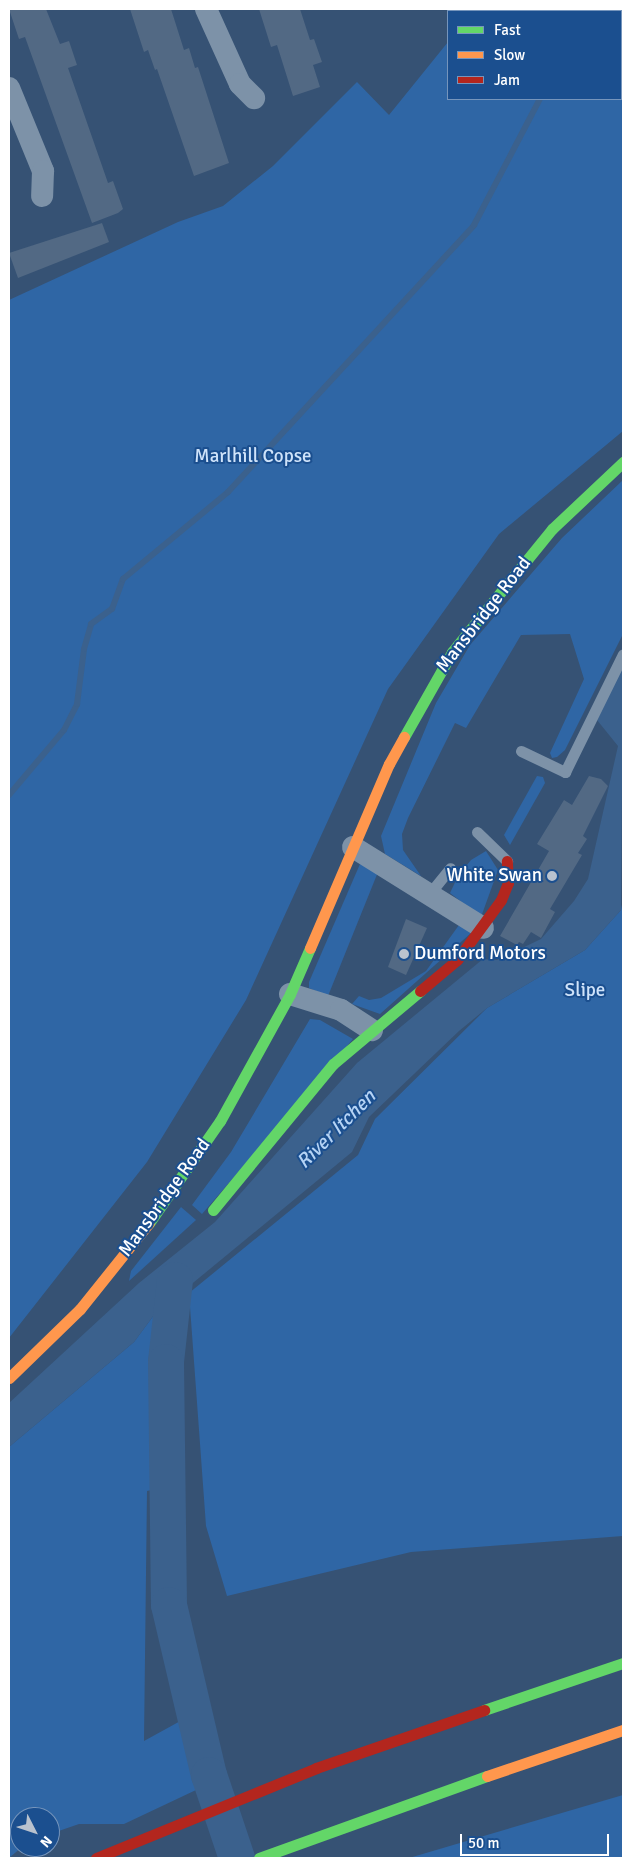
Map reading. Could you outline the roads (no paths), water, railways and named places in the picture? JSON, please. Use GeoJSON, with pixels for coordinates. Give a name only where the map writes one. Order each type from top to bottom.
{"type":"FeatureCollection","features":[{"type":"Feature","properties":{"kind":"main road","name":"Mansbridge Road"},"geometry":{"type":"LineString","coordinates":[[9,1378],[80,1309],[172,1192],[220,1121],[290,994],[389,764],[452,652],[552,529],[623,462]]}},
{"type":"Feature","properties":{"kind":"main road"},"geometry":{"type":"LineString","coordinates":[[213,1210],[303,1097],[332,1064],[372,1030],[427,988],[484,928],[508,883],[508,861]]}},
{"type":"Feature","properties":{"kind":"main road"},"geometry":{"type":"LineString","coordinates":[[96,1858],[316,1768],[623,1663]]}},
{"type":"Feature","properties":{"kind":"main road"},"geometry":{"type":"LineString","coordinates":[[259,1858],[339,1827],[623,1730]]}},
{"type":"Feature","properties":{"kind":"street"},"geometry":{"type":"LineString","coordinates":[[206,9],[240,84],[254,98]]}},
{"type":"Feature","properties":{"kind":"street"},"geometry":{"type":"LineString","coordinates":[[9,88],[43,171],[42,196]]}},
{"type":"Feature","properties":{"kind":"street"},"geometry":{"type":"LineString","coordinates":[[353,847],[484,928]]}},
{"type":"Feature","properties":{"kind":"street"},"geometry":{"type":"LineString","coordinates":[[290,994],[341,1010],[372,1030]]}},
{"type":"Feature","properties":{"kind":"lane"},"geometry":{"type":"LineString","coordinates":[[521,751],[565,772],[623,654]]}},
{"type":"Feature","properties":{"kind":"lane"},"geometry":{"type":"LineString","coordinates":[[477,832],[508,861]]}},
{"type":"Feature","properties":{"kind":"lane"},"geometry":{"type":"LineString","coordinates":[[430,893],[450,868]]}},
{"type":"Feature","properties":{"kind":"water","name":"River Itchen"},"geometry":{"type":"Polygon","coordinates":[[[623,664],[621,910],[585,950],[487,1008],[459,1031],[369,1117],[352,1152],[154,1315],[134,1342],[9,1447],[9,1403],[139,1283],[215,1222],[357,1063],[483,959],[497,960],[541,939],[574,901],[588,879],[618,746],[597,720],[623,664]]]}},
{"type":"Feature","properties":{"kind":"waterway"},"geometry":{"type":"LineString","coordinates":[[9,795],[64,730],[77,704],[84,649],[91,624],[112,609],[123,579],[228,492],[474,225],[539,100]]}},
{"type":"Feature","properties":{"kind":"waterway"},"geometry":{"type":"LineString","coordinates":[[175,1280],[166,1362],[169,1605],[209,1775],[237,1858]]}},
{"type":"Feature","properties":{"kind":"place","name":"White Swan"},"geometry":{"type":"Point","coordinates":[552,876]}},
{"type":"Feature","properties":{"kind":"place","name":"Dumford Motors"},"geometry":{"type":"Point","coordinates":[404,954]}},
{"type":"Feature","properties":{"kind":"park label","name":"Marlhill Copse"},"geometry":{"type":"Point","coordinates":[253,457]}},
{"type":"Feature","properties":{"kind":"park label","name":"Slipe"},"geometry":{"type":"Point","coordinates":[585,991]}}]}
